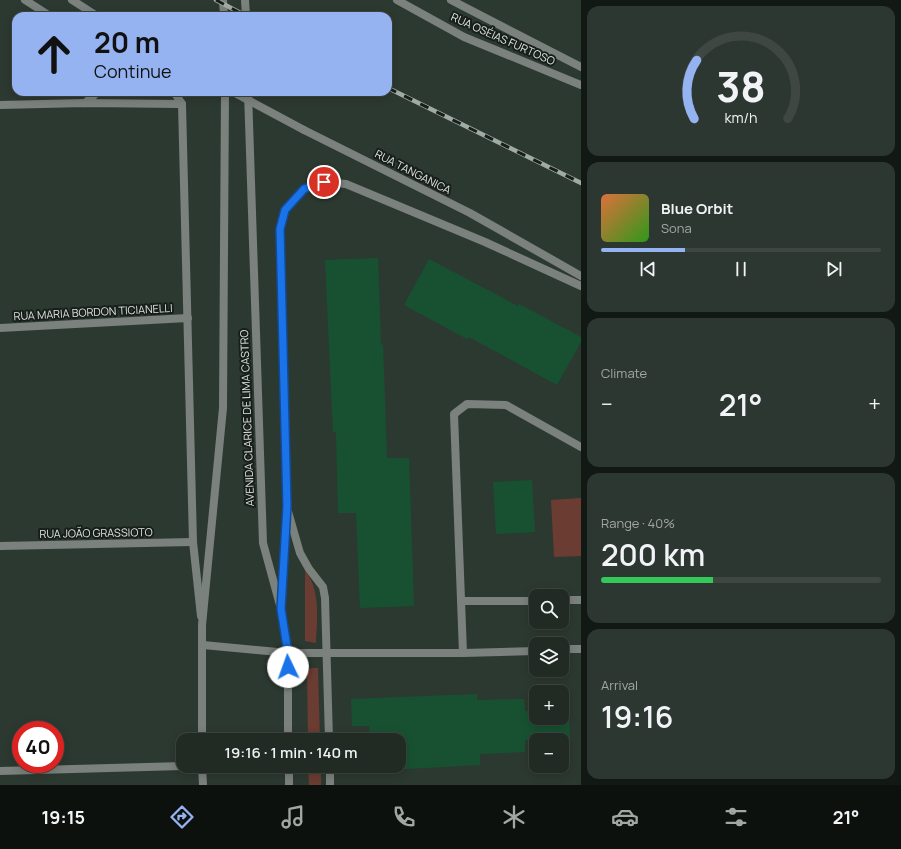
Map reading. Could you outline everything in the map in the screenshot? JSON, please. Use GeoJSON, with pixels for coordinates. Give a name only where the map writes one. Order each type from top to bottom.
{"type":"FeatureCollection","features":[{"type":"Feature","properties":{"kind":"street"},"geometry":{"type":"LineString","coordinates":[[25,0],[44,12]]}},
{"type":"Feature","properties":{"kind":"street"},"geometry":{"type":"LineString","coordinates":[[72,0],[91,12]]}},
{"type":"Feature","properties":{"kind":"street"},"geometry":{"type":"LineString","coordinates":[[223,0],[224,12]]}},
{"type":"Feature","properties":{"kind":"street"},"geometry":{"type":"LineString","coordinates":[[245,0],[246,12]]}},
{"type":"Feature","properties":{"kind":"street","name":"RUA OSÉIAS FURTOSO"},"geometry":{"type":"LineString","coordinates":[[397,0],[464,37],[581,85]]}},
{"type":"Feature","properties":{"kind":"street"},"geometry":{"type":"LineString","coordinates":[[451,0],[581,67]]}},
{"type":"Feature","properties":{"kind":"street"},"geometry":{"type":"LineString","coordinates":[[85,103],[93,96]]}},
{"type":"Feature","properties":{"kind":"street"},"geometry":{"type":"LineString","coordinates":[[177,96],[182,104],[193,542],[202,625]]}},
{"type":"Feature","properties":{"kind":"street","name":"AVENIDA CLARICE DE LIMA CASTRO"},"geometry":{"type":"LineString","coordinates":[[202,733],[202,625],[223,408],[225,96]]}},
{"type":"Feature","properties":{"kind":"street","name":"RUA TANGANICA"},"geometry":{"type":"LineString","coordinates":[[240,96],[304,130],[470,213],[581,276]]}},
{"type":"Feature","properties":{"kind":"street","name":"AVENIDA CLARICE DE LIMA CASTRO"},"geometry":{"type":"LineString","coordinates":[[248,96],[263,543],[281,609],[288,653],[288,733]]}},
{"type":"Feature","properties":{"kind":"street"},"geometry":{"type":"LineString","coordinates":[[0,105],[85,103],[182,104]]}},
{"type":"Feature","properties":{"kind":"street"},"geometry":{"type":"LineString","coordinates":[[281,609],[287,506],[280,229],[285,210],[304,189],[324,182],[346,184],[485,242],[581,286]]}},
{"type":"Feature","properties":{"kind":"street","name":"RUA MARIA BORDON TICIANELLI"},"geometry":{"type":"LineString","coordinates":[[0,328],[188,318]]}},
{"type":"Feature","properties":{"kind":"street"},"geometry":{"type":"LineString","coordinates":[[462,653],[454,414],[467,404],[506,405],[581,447]]}},
{"type":"Feature","properties":{"kind":"street"},"geometry":{"type":"LineString","coordinates":[[287,506],[300,553],[322,587],[327,621],[329,733]]}},
{"type":"Feature","properties":{"kind":"street","name":"RUA JOÃO GRASSIOTO"},"geometry":{"type":"LineString","coordinates":[[0,546],[193,542]]}},
{"type":"Feature","properties":{"kind":"street"},"geometry":{"type":"LineString","coordinates":[[461,601],[529,600]]}},
{"type":"Feature","properties":{"kind":"street"},"geometry":{"type":"LineString","coordinates":[[569,600],[581,600]]}},
{"type":"Feature","properties":{"kind":"street"},"geometry":{"type":"LineString","coordinates":[[202,645],[288,653],[462,653],[529,650]]}},
{"type":"Feature","properties":{"kind":"street"},"geometry":{"type":"LineString","coordinates":[[569,650],[581,649]]}},
{"type":"Feature","properties":{"kind":"street"},"geometry":{"type":"LineString","coordinates":[[0,770],[176,766]]}},
{"type":"Feature","properties":{"kind":"street"},"geometry":{"type":"LineString","coordinates":[[202,773],[203,785]]}},
{"type":"Feature","properties":{"kind":"street"},"geometry":{"type":"LineString","coordinates":[[289,773],[289,785]]}},
{"type":"Feature","properties":{"kind":"street"},"geometry":{"type":"LineString","coordinates":[[330,773],[330,785]]}},
{"type":"Feature","properties":{"kind":"shaded area"},"geometry":{"type":"Polygon","coordinates":[[[581,498],[581,556],[554,557],[551,500],[581,498]]]}},
{"type":"Feature","properties":{"kind":"shaded area"},"geometry":{"type":"Polygon","coordinates":[[[305,571],[314,587],[316,596],[316,643],[305,641],[305,571]]]}},
{"type":"Feature","properties":{"kind":"shaded area"},"geometry":{"type":"Polygon","coordinates":[[[311,668],[318,668],[320,733],[308,733],[307,672],[311,668]]]}},
{"type":"Feature","properties":{"kind":"shaded area"},"geometry":{"type":"Polygon","coordinates":[[[308,773],[321,773],[321,785],[309,785],[308,773]]]}},
{"type":"Feature","properties":{"kind":"building"},"geometry":{"type":"Polygon","coordinates":[[[378,258],[381,346],[383,342],[387,458],[409,458],[414,606],[360,608],[356,513],[338,513],[336,432],[333,432],[325,260],[378,258]]]}},
{"type":"Feature","properties":{"kind":"building"},"geometry":{"type":"Polygon","coordinates":[[[429,259],[581,337],[581,342],[557,385],[469,337],[467,339],[404,305],[429,259]]]}},
{"type":"Feature","properties":{"kind":"building"},"geometry":{"type":"Polygon","coordinates":[[[532,480],[535,532],[496,534],[493,482],[532,480]]]}},
{"type":"Feature","properties":{"kind":"building"},"geometry":{"type":"Polygon","coordinates":[[[477,694],[477,700],[524,699],[525,711],[529,711],[529,725],[569,725],[569,711],[570,740],[569,733],[529,733],[529,740],[525,740],[525,752],[480,754],[480,765],[406,769],[406,733],[370,733],[369,726],[352,726],[351,699],[477,694]]]}},
{"type":"Feature","properties":{"kind":"railway"},"geometry":{"type":"LineString","coordinates":[[216,0],[238,12]]}},
{"type":"Feature","properties":{"kind":"railway"},"geometry":{"type":"LineString","coordinates":[[392,90],[581,183]]}},
{"type":"Feature","properties":{"kind":"route"},"geometry":{"type":"LineString","coordinates":[[288,667],[288,653],[281,609],[287,506],[280,229],[285,210],[304,189],[324,182]]}}]}
